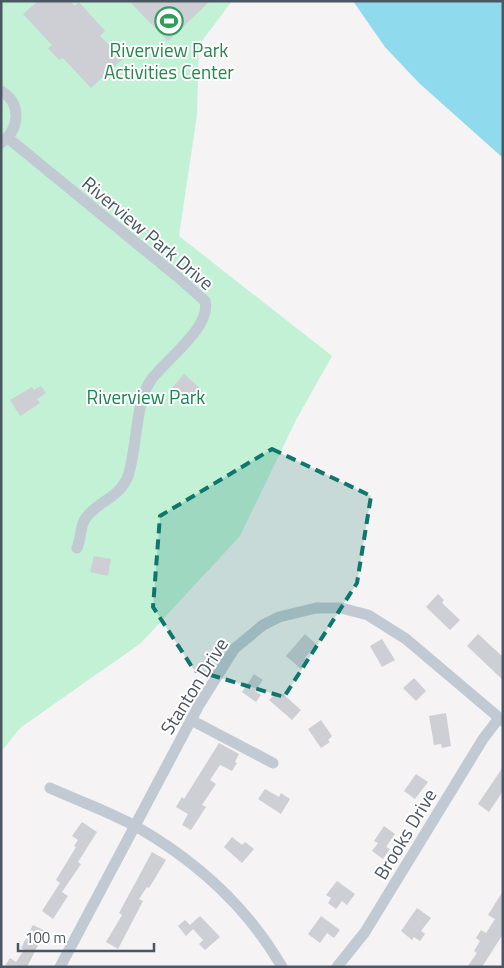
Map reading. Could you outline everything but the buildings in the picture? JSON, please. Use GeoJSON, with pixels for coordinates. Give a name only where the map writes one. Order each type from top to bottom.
{"type":"FeatureCollection","features":[{"type":"Feature","properties":{"kind":"street","name":"Riverview Park Drive"},"geometry":{"type":"LineString","coordinates":[[1,91],[13,101],[16,110],[14,130],[5,140],[179,278],[205,301],[206,306],[204,319],[150,380],[142,401],[128,477],[115,495],[84,520],[77,548]]}},
{"type":"Feature","properties":{"kind":"street","name":"Stanton Drive"},"geometry":{"type":"LineString","coordinates":[[60,967],[191,720],[227,659],[252,632],[279,617],[304,610],[328,608],[352,610],[368,615],[406,639],[501,719]]}},
{"type":"Feature","properties":{"kind":"street","name":"Brooks Drive"},"geometry":{"type":"LineString","coordinates":[[337,967],[365,932],[483,739],[501,719]]}},
{"type":"Feature","properties":{"kind":"street"},"geometry":{"type":"LineString","coordinates":[[191,720],[273,764]]}},
{"type":"Feature","properties":{"kind":"street"},"geometry":{"type":"LineString","coordinates":[[50,788],[136,826],[196,867],[225,893],[259,931],[282,967]]}},
{"type":"Feature","properties":{"kind":"highlighted area"},"geometry":{"type":"Polygon","coordinates":[[[272,449],[371,496],[357,583],[284,697],[194,670],[153,607],[160,516],[272,449]]]}},
{"type":"Feature","properties":{"kind":"green space","name":"Riverview Park"},"geometry":{"type":"Polygon","coordinates":[[[1,1],[232,1],[199,45],[197,115],[179,236],[332,356],[296,420],[240,536],[141,643],[20,728],[1,752],[1,1]]]}},
{"type":"Feature","properties":{"kind":"water"},"geometry":{"type":"Polygon","coordinates":[[[353,1],[503,1],[503,158],[419,83],[385,47],[353,1]]]}},
{"type":"Feature","properties":{"kind":"place","name":"Riverview Park Activities Center"},"geometry":{"type":"Point","coordinates":[169,21]}}]}
